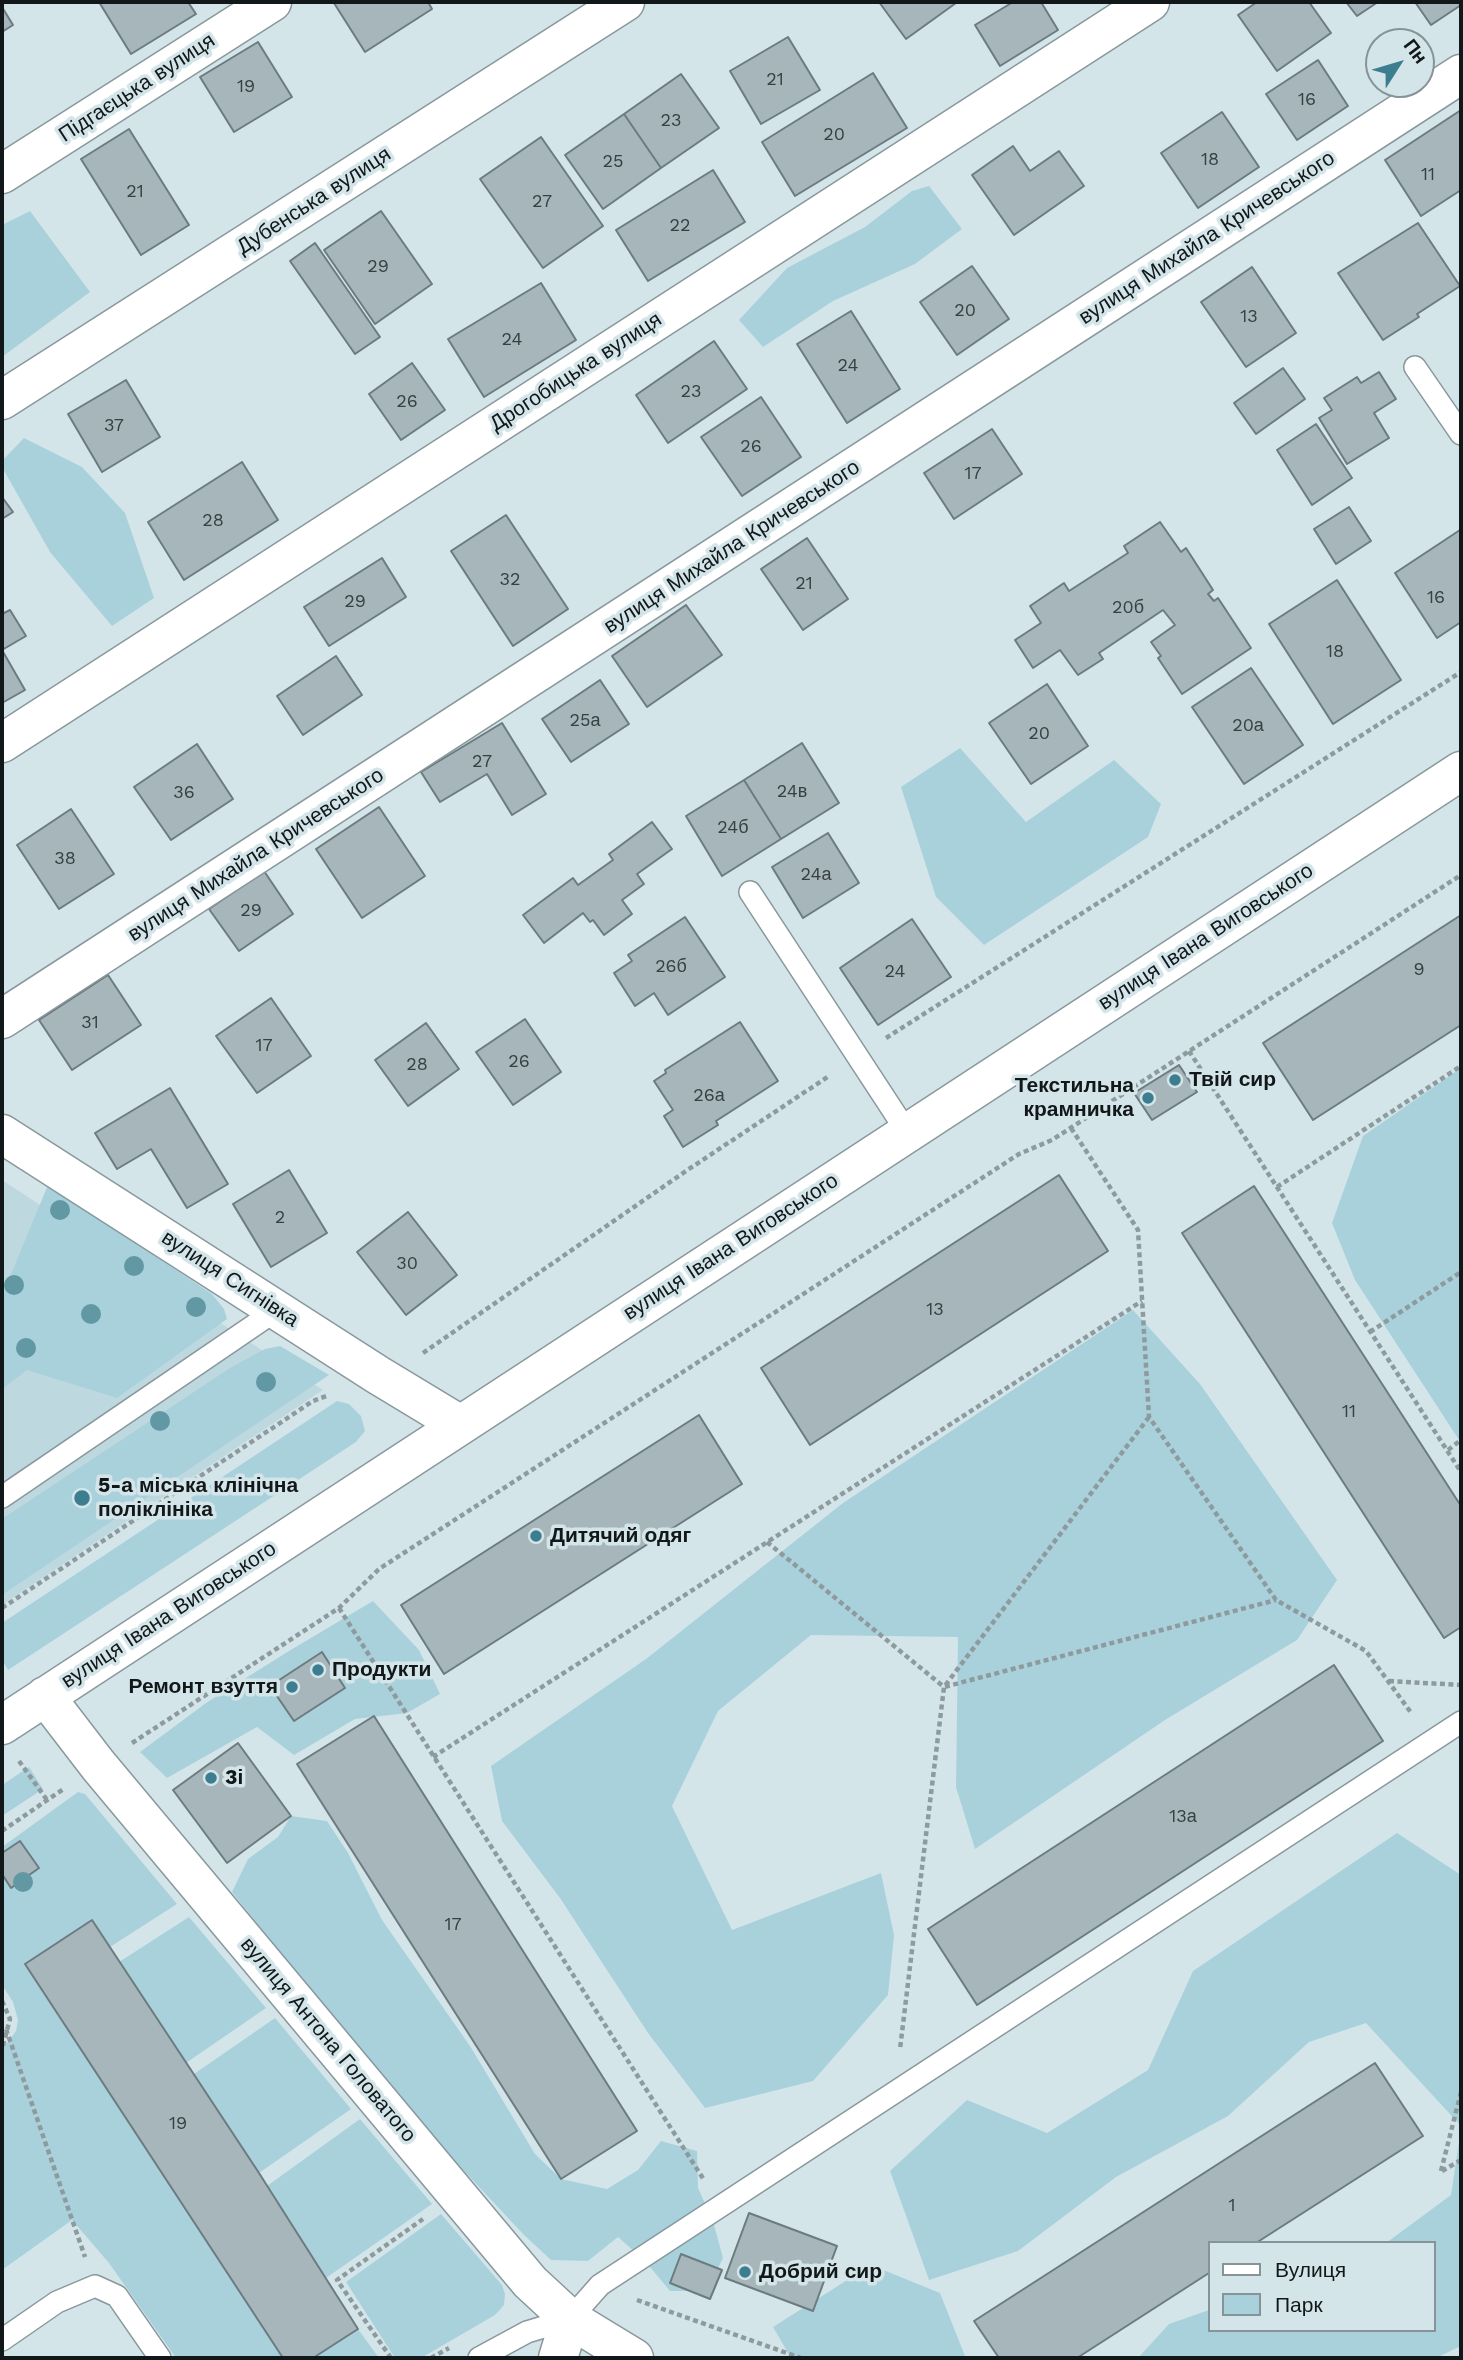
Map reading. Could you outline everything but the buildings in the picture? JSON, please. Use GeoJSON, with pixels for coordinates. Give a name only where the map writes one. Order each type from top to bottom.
{"type":"FeatureCollection","features":[{"type":"Feature","properties":{"kind":"street","name":"Підгаєцька вулиця"},"geometry":{"type":"LineString","coordinates":[[2,174],[272,2]]}},
{"type":"Feature","properties":{"kind":"street","name":"Дубенська вулиця"},"geometry":{"type":"LineString","coordinates":[[2,400],[625,2]]}},
{"type":"Feature","properties":{"kind":"street","name":"Дрогобицька вулиця"},"geometry":{"type":"LineString","coordinates":[[2,743],[1150,2]]}},
{"type":"Feature","properties":{"kind":"street","name":"вулиця Михайла Кричевського"},"geometry":{"type":"LineString","coordinates":[[2,1019],[1461,74]]}},
{"type":"Feature","properties":{"kind":"street","name":"вулиця Івана Виговського"},"geometry":{"type":"LineString","coordinates":[[9,1741],[45,1696],[1461,771]]}},
{"type":"Feature","properties":{"kind":"street","name":"вулиця Сигнівка"},"geometry":{"type":"LineString","coordinates":[[2,1134],[459,1424]]}},
{"type":"Feature","properties":{"kind":"street","name":"вулиця Антона Головатого"},"geometry":{"type":"LineString","coordinates":[[45,1696],[98,1765],[522,2271],[570,2319],[634,2358]]}},
{"type":"Feature","properties":{"kind":"street"},"geometry":{"type":"LineString","coordinates":[[558,2358],[570,2319]]}},
{"type":"Feature","properties":{"kind":"lane"},"geometry":{"type":"LineString","coordinates":[[1415,367],[1461,435]]}},
{"type":"Feature","properties":{"kind":"lane"},"geometry":{"type":"LineString","coordinates":[[750,892],[907,1132]]}},
{"type":"Feature","properties":{"kind":"lane"},"geometry":{"type":"LineString","coordinates":[[2,1497],[278,1309]]}},
{"type":"Feature","properties":{"kind":"lane"},"geometry":{"type":"LineString","coordinates":[[479,2358],[527,2332],[570,2319],[600,2285],[1461,1722]]}},
{"type":"Feature","properties":{"kind":"lane"},"geometry":{"type":"LineString","coordinates":[[2,2340],[57,2302],[95,2286],[117,2296],[160,2358]]}},
{"type":"Feature","properties":{"kind":"path"},"geometry":{"type":"LineString","coordinates":[[420,1355],[686,1171],[858,1057],[1461,672]]}},
{"type":"Feature","properties":{"kind":"path"},"geometry":{"type":"LineString","coordinates":[[124,1748],[339,1608],[379,1569],[1019,1153],[1052,1140],[1072,1128],[1461,875]]}},
{"type":"Feature","properties":{"kind":"path"},"geometry":{"type":"LineString","coordinates":[[1189,1051],[1461,1472]]}},
{"type":"Feature","properties":{"kind":"path"},"geometry":{"type":"LineString","coordinates":[[1277,1187],[1461,1066]]}},
{"type":"Feature","properties":{"kind":"path"},"geometry":{"type":"LineString","coordinates":[[1072,1128],[1138,1230],[1149,1417],[1276,1600],[1366,1651],[1432,1741]]}},
{"type":"Feature","properties":{"kind":"path"},"geometry":{"type":"LineString","coordinates":[[1370,1332],[1461,1272]]}},
{"type":"Feature","properties":{"kind":"path"},"geometry":{"type":"LineString","coordinates":[[433,1757],[1142,1301]]}},
{"type":"Feature","properties":{"kind":"path"},"geometry":{"type":"LineString","coordinates":[[2,1608],[313,1401],[336,1392]]}},
{"type":"Feature","properties":{"kind":"path"},"geometry":{"type":"LineString","coordinates":[[895,2092],[944,1687],[1149,1417]]}},
{"type":"Feature","properties":{"kind":"path"},"geometry":{"type":"LineString","coordinates":[[1447,1450],[1461,1440]]}},
{"type":"Feature","properties":{"kind":"path"},"geometry":{"type":"LineString","coordinates":[[767,1542],[944,1687]]}},
{"type":"Feature","properties":{"kind":"path"},"geometry":{"type":"LineString","coordinates":[[944,1687],[1276,1600]]}},
{"type":"Feature","properties":{"kind":"path"},"geometry":{"type":"LineString","coordinates":[[339,1608],[721,2206]]}},
{"type":"Feature","properties":{"kind":"path"},"geometry":{"type":"LineString","coordinates":[[1388,1681],[1461,1685]]}},
{"type":"Feature","properties":{"kind":"path"},"geometry":{"type":"LineString","coordinates":[[9,1741],[47,1800]]}},
{"type":"Feature","properties":{"kind":"path"},"geometry":{"type":"LineString","coordinates":[[2,1831],[66,1787]]}},
{"type":"Feature","properties":{"kind":"path"},"geometry":{"type":"LineString","coordinates":[[2,2001],[10,2019],[2,2049]]}},
{"type":"Feature","properties":{"kind":"path"},"geometry":{"type":"LineString","coordinates":[[6,2029],[95,2286]]}},
{"type":"Feature","properties":{"kind":"path"},"geometry":{"type":"LineString","coordinates":[[1461,2092],[1441,2171],[1461,2160]]}},
{"type":"Feature","properties":{"kind":"path"},"geometry":{"type":"LineString","coordinates":[[391,2358],[337,2280],[430,2214]]}},
{"type":"Feature","properties":{"kind":"path"},"geometry":{"type":"LineString","coordinates":[[628,2296],[801,2358]]}},
{"type":"Feature","properties":{"kind":"shaded area","name":"5-а міська клінічна поліклініка"},"geometry":{"type":"Polygon","coordinates":[[[2,1180],[323,1390],[2,1605],[2,1180]]]}},
{"type":"Feature","properties":{"kind":"green space"},"geometry":{"type":"Polygon","coordinates":[[[929,186],[962,229],[915,264],[833,301],[763,347],[739,320],[787,268],[865,227],[912,191],[929,186]]]}},
{"type":"Feature","properties":{"kind":"green space"},"geometry":{"type":"Polygon","coordinates":[[[30,211],[90,292],[2,357],[2,225],[30,211]]]}},
{"type":"Feature","properties":{"kind":"green space"},"geometry":{"type":"Polygon","coordinates":[[[24,438],[82,467],[125,513],[154,598],[112,626],[50,552],[2,467],[2,461],[24,438]]]}},
{"type":"Feature","properties":{"kind":"green space"},"geometry":{"type":"Polygon","coordinates":[[[960,748],[1026,822],[1114,760],[1161,804],[1148,837],[984,945],[936,897],[901,787],[960,748]]]}},
{"type":"Feature","properties":{"kind":"green space"},"geometry":{"type":"Polygon","coordinates":[[[1461,1068],[1461,1443],[1355,1280],[1332,1223],[1363,1136],[1461,1068]]]}},
{"type":"Feature","properties":{"kind":"green space"},"geometry":{"type":"Polygon","coordinates":[[[48,1185],[212,1294],[224,1309],[227,1319],[117,1398],[27,1370],[2,1389],[2,1296],[48,1185]]]}},
{"type":"Feature","properties":{"kind":"green space"},"geometry":{"type":"Polygon","coordinates":[[[1133,1310],[1200,1384],[1337,1580],[1297,1640],[1165,1720],[975,1849],[956,1787],[958,1637],[811,1635],[718,1711],[672,1806],[732,1930],[881,1873],[894,1935],[888,1995],[813,2081],[705,2108],[648,2033],[560,1898],[502,1821],[491,1766],[646,1659],[843,1503],[1133,1310]]]}},
{"type":"Feature","properties":{"kind":"green space"},"geometry":{"type":"Polygon","coordinates":[[[280,1346],[329,1375],[2,1595],[2,1519],[230,1368],[265,1349],[280,1346]]]}},
{"type":"Feature","properties":{"kind":"green space"},"geometry":{"type":"Polygon","coordinates":[[[337,1401],[349,1404],[361,1416],[365,1431],[356,1442],[8,1670],[2,1660],[2,1623],[337,1401]]]}},
{"type":"Feature","properties":{"kind":"green space"},"geometry":{"type":"Polygon","coordinates":[[[373,1601],[419,1650],[440,1694],[407,1713],[355,1719],[294,1755],[257,1727],[167,1778],[140,1752],[206,1703],[373,1601]]]}},
{"type":"Feature","properties":{"kind":"green space"},"geometry":{"type":"Polygon","coordinates":[[[29,1767],[43,1789],[2,1816],[2,1785],[29,1767]]]}},
{"type":"Feature","properties":{"kind":"green space"},"geometry":{"type":"Polygon","coordinates":[[[78,1792],[85,1794],[177,1904],[110,1947],[92,1920],[26,1964],[283,2358],[176,2358],[109,2263],[72,2220],[2,2270],[2,2046],[16,2031],[18,2020],[13,2002],[2,1985],[2,1847],[78,1792]]]}},
{"type":"Feature","properties":{"kind":"green space"},"geometry":{"type":"Polygon","coordinates":[[[291,1816],[327,1821],[348,1853],[382,1920],[470,2046],[535,2154],[561,2179],[607,2189],[638,2170],[661,2141],[697,2151],[698,2188],[713,2221],[723,2258],[707,2291],[670,2291],[645,2261],[618,2237],[588,2261],[551,2260],[524,2235],[392,2094],[232,1892],[248,1859],[278,1837],[291,1816]]]}},
{"type":"Feature","properties":{"kind":"green space"},"geometry":{"type":"Polygon","coordinates":[[[1397,1833],[1461,1875],[1461,2126],[1366,2023],[1309,2042],[1228,2116],[1116,2177],[1018,2251],[929,2280],[890,2171],[967,2100],[1047,2133],[1148,2070],[1193,1971],[1397,1833]]]}},
{"type":"Feature","properties":{"kind":"green space"},"geometry":{"type":"Polygon","coordinates":[[[189,1917],[266,2008],[186,2063],[119,1962],[189,1917]]]}},
{"type":"Feature","properties":{"kind":"green space"},"geometry":{"type":"Polygon","coordinates":[[[275,2018],[351,2109],[259,2173],[194,2074],[275,2018]]]}},
{"type":"Feature","properties":{"kind":"green space"},"geometry":{"type":"Polygon","coordinates":[[[360,2119],[432,2204],[326,2278],[267,2186],[360,2119]]]}},
{"type":"Feature","properties":{"kind":"green space"},"geometry":{"type":"Polygon","coordinates":[[[1461,2129],[1461,2346],[1436,2358],[1138,2358],[1169,2324],[1208,2310],[1208,2332],[1435,2332],[1435,2241],[1389,2241],[1451,2195],[1461,2129]]]}},
{"type":"Feature","properties":{"kind":"green space"},"geometry":{"type":"Polygon","coordinates":[[[441,2214],[502,2285],[504,2305],[495,2315],[421,2358],[395,2358],[346,2282],[441,2214]]]}},
{"type":"Feature","properties":{"kind":"green space"},"geometry":{"type":"Polygon","coordinates":[[[871,2265],[940,2293],[965,2356],[791,2358],[773,2327],[871,2265]]]}},
{"type":"Feature","properties":{"kind":"green space"},"geometry":{"type":"Polygon","coordinates":[[[358,2329],[379,2358],[313,2358],[358,2329]]]}},
{"type":"Feature","properties":{"kind":"place","name":"Твій сир"},"geometry":{"type":"Point","coordinates":[1175,1080]}},
{"type":"Feature","properties":{"kind":"place","name":"Текстильна крамничка"},"geometry":{"type":"Point","coordinates":[1148,1098]}},
{"type":"Feature","properties":{"kind":"place","name":"5-а міська клінічна поліклініка"},"geometry":{"type":"Point","coordinates":[82,1498]}},
{"type":"Feature","properties":{"kind":"place","name":"Дитячий одяг"},"geometry":{"type":"Point","coordinates":[536,1536]}},
{"type":"Feature","properties":{"kind":"place","name":"Продукти"},"geometry":{"type":"Point","coordinates":[318,1670]}},
{"type":"Feature","properties":{"kind":"place","name":"Ремонт взуття"},"geometry":{"type":"Point","coordinates":[292,1687]}},
{"type":"Feature","properties":{"kind":"place","name":"3і"},"geometry":{"type":"Point","coordinates":[211,1778]}},
{"type":"Feature","properties":{"kind":"place","name":"Добрий сир"},"geometry":{"type":"Point","coordinates":[745,2272]}}]}
